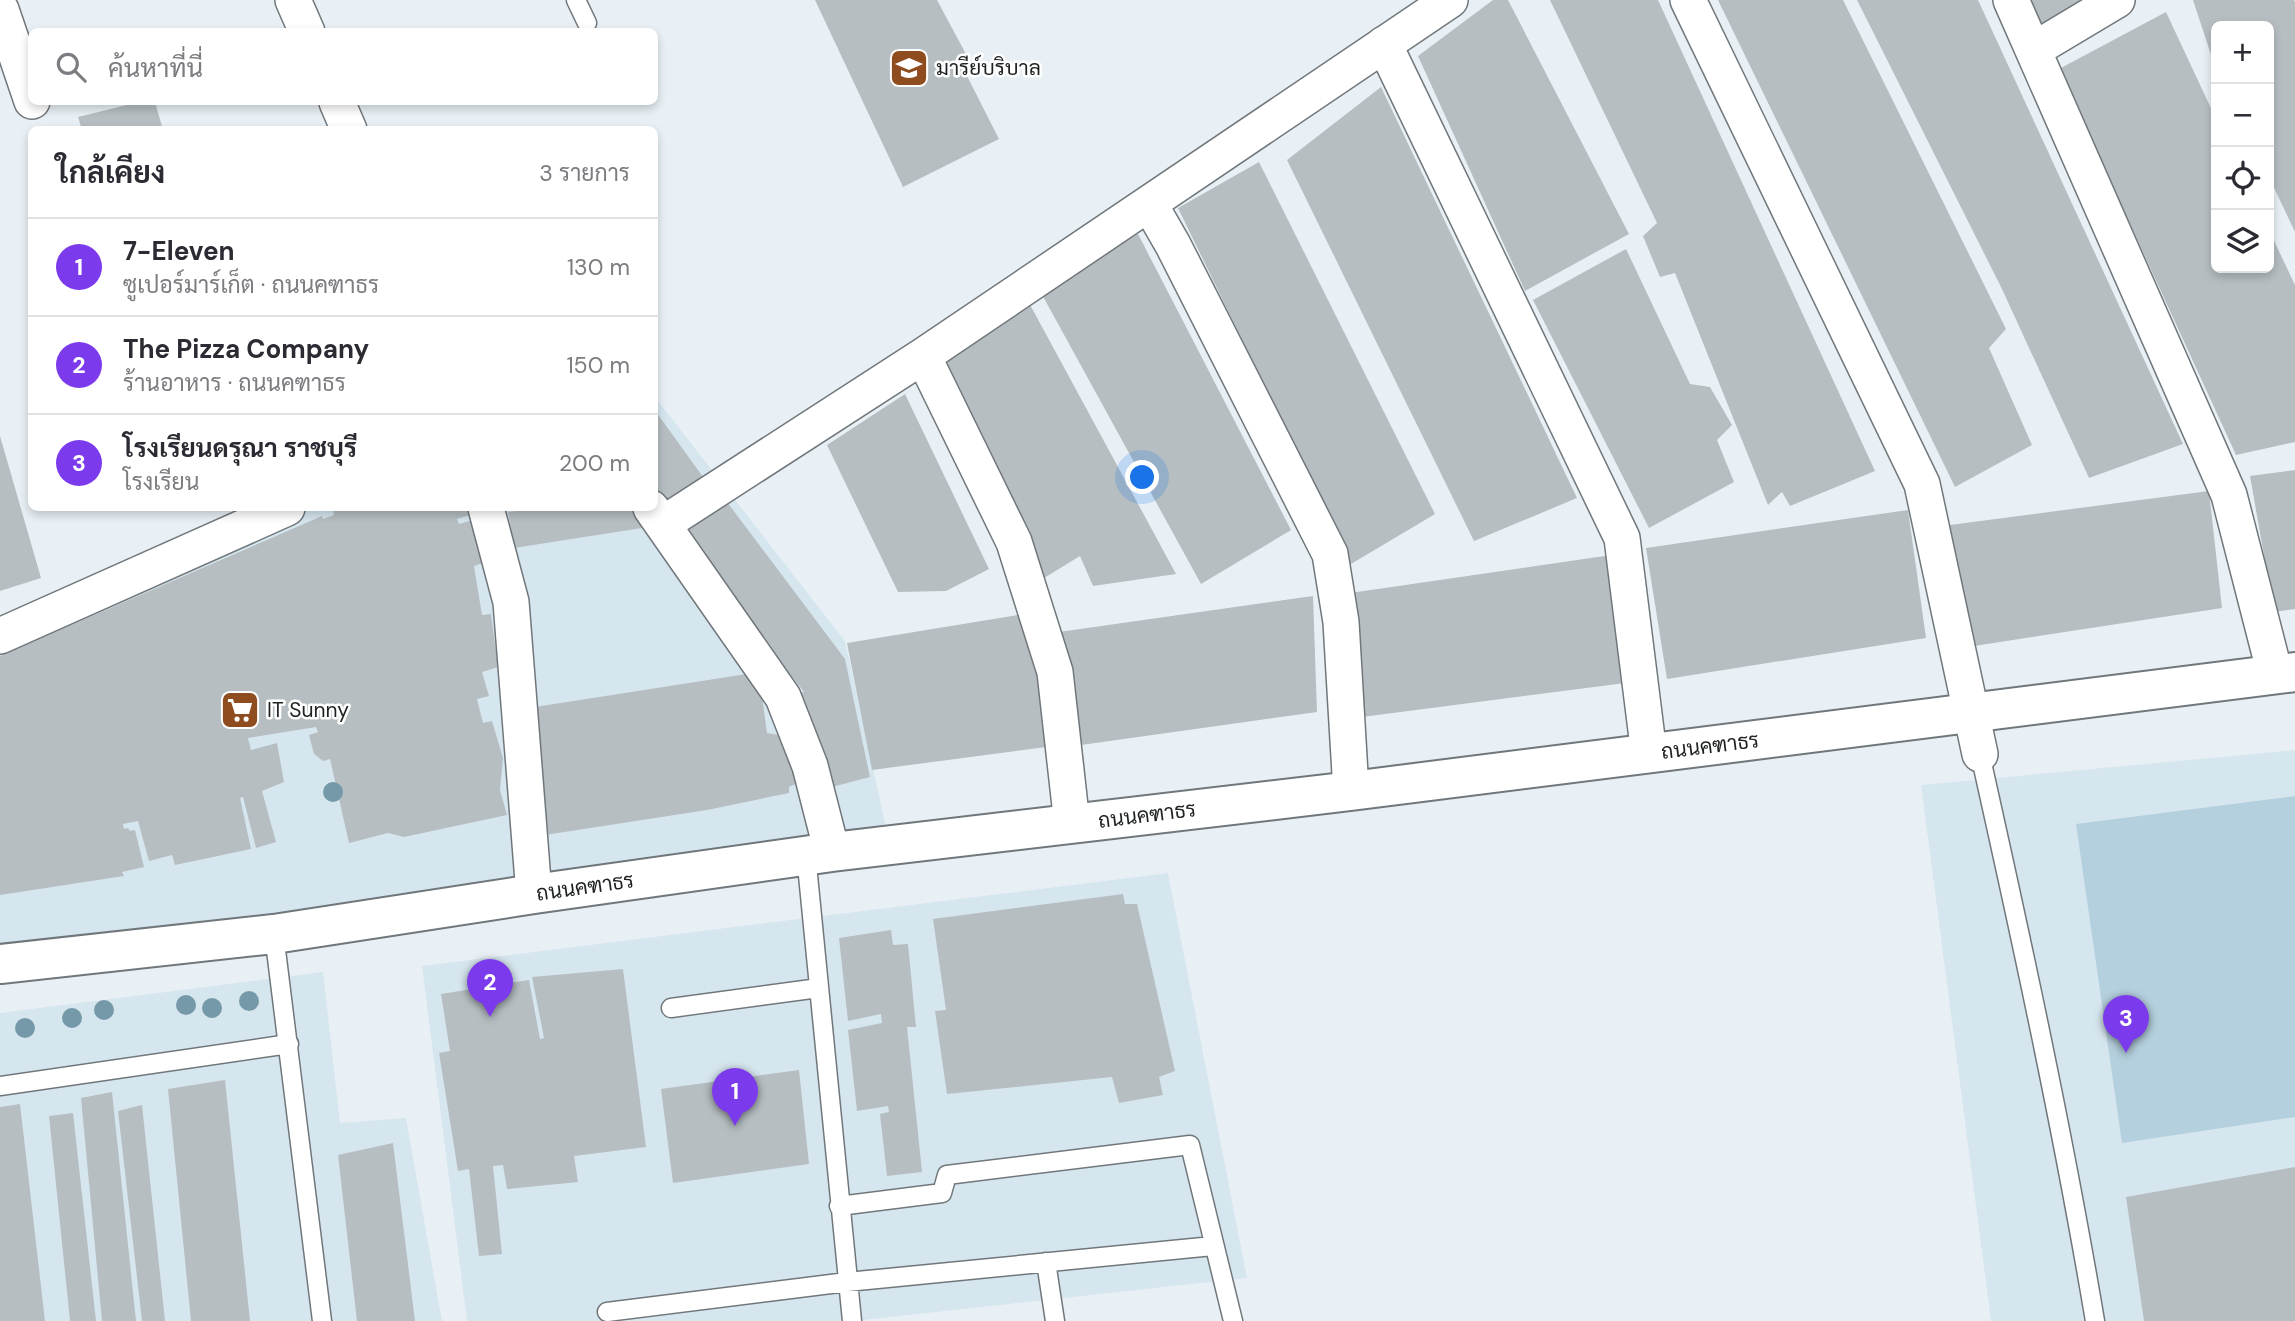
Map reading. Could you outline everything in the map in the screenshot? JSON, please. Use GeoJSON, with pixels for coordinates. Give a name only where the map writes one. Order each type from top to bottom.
{"type":"FeatureCollection","features":[{"type":"Feature","properties":{"kind":"street"},"geometry":{"type":"LineString","coordinates":[[293,0],[305,28]]}},
{"type":"Feature","properties":{"kind":"street"},"geometry":{"type":"LineString","coordinates":[[819,854],[810,766],[783,697],[657,516],[923,356],[1450,0]]}},
{"type":"Feature","properties":{"kind":"street"},"geometry":{"type":"LineString","coordinates":[[1688,0],[1922,484],[1980,754]]}},
{"type":"Feature","properties":{"kind":"street"},"geometry":{"type":"LineString","coordinates":[[2011,0],[2035,49],[2229,495],[2285,673]]}},
{"type":"Feature","properties":{"kind":"street"},"geometry":{"type":"LineString","coordinates":[[2035,49],[2117,0]]}},
{"type":"Feature","properties":{"kind":"street"},"geometry":{"type":"LineString","coordinates":[[12,4],[28,82]]}},
{"type":"Feature","properties":{"kind":"street"},"geometry":{"type":"LineString","coordinates":[[1384,44],[1622,538],[1649,754]]}},
{"type":"Feature","properties":{"kind":"street"},"geometry":{"type":"LineString","coordinates":[[33,105],[40,126]]}},
{"type":"Feature","properties":{"kind":"street"},"geometry":{"type":"LineString","coordinates":[[338,105],[347,126]]}},
{"type":"Feature","properties":{"kind":"street"},"geometry":{"type":"LineString","coordinates":[[1150,205],[1173,245],[1330,554],[1340,622],[1351,791]]}},
{"type":"Feature","properties":{"kind":"street"},"geometry":{"type":"LineString","coordinates":[[923,356],[1014,542],[1055,672],[1072,824]]}},
{"type":"Feature","properties":{"kind":"street"},"geometry":{"type":"LineString","coordinates":[[0,636],[280,511]]}},
{"type":"Feature","properties":{"kind":"street"},"geometry":{"type":"LineString","coordinates":[[487,511],[512,602],[534,894]]}},
{"type":"Feature","properties":{"kind":"street","name":"ถนนคฑาธร"},"geometry":{"type":"LineString","coordinates":[[0,964],[274,934],[819,854],[1351,791],[2285,673]]}},
{"type":"Feature","properties":{"kind":"lane"},"geometry":{"type":"LineString","coordinates":[[576,0],[587,23]]}},
{"type":"Feature","properties":{"kind":"lane"},"geometry":{"type":"LineString","coordinates":[[1980,754],[2031,983],[2095,1321]]}},
{"type":"Feature","properties":{"kind":"lane"},"geometry":{"type":"LineString","coordinates":[[819,854],[819,988],[852,1321]]}},
{"type":"Feature","properties":{"kind":"lane"},"geometry":{"type":"LineString","coordinates":[[274,934],[322,1321]]}},
{"type":"Feature","properties":{"kind":"lane"},"geometry":{"type":"LineString","coordinates":[[671,1008],[819,988]]}},
{"type":"Feature","properties":{"kind":"lane"},"geometry":{"type":"LineString","coordinates":[[0,1086],[289,1044]]}},
{"type":"Feature","properties":{"kind":"lane"},"geometry":{"type":"LineString","coordinates":[[839,1206],[942,1193],[947,1175],[1190,1144],[1233,1321]]}},
{"type":"Feature","properties":{"kind":"lane"},"geometry":{"type":"LineString","coordinates":[[607,1312],[847,1282],[1213,1246]]}},
{"type":"Feature","properties":{"kind":"lane"},"geometry":{"type":"LineString","coordinates":[[1046,1262],[1055,1321]]}},
{"type":"Feature","properties":{"kind":"shaded area"},"geometry":{"type":"Polygon","coordinates":[[[658,401],[845,641],[886,827],[0,954],[0,622],[253,511],[658,511],[658,401]]]}},
{"type":"Feature","properties":{"kind":"shaded area"},"geometry":{"type":"Polygon","coordinates":[[[2295,750],[2295,1321],[1991,1321],[1921,785],[2295,750]]]}},
{"type":"Feature","properties":{"kind":"shaded area"},"geometry":{"type":"Polygon","coordinates":[[[2295,796],[2295,1117],[2122,1143],[2076,824],[2295,796]]]}},
{"type":"Feature","properties":{"kind":"shaded area"},"geometry":{"type":"Polygon","coordinates":[[[1168,873],[1247,1278],[854,1321],[467,1321],[422,966],[1168,873]]]}},
{"type":"Feature","properties":{"kind":"shaded area"},"geometry":{"type":"Polygon","coordinates":[[[323,972],[340,1123],[406,1118],[442,1321],[0,1321],[0,1013],[323,972]]]}},
{"type":"Feature","properties":{"kind":"building","name":"มารีย์บริบาล"},"geometry":{"type":"Polygon","coordinates":[[[815,0],[937,0],[975,71],[966,74],[999,139],[903,187],[815,0]]]}},
{"type":"Feature","properties":{"kind":"building"},"geometry":{"type":"Polygon","coordinates":[[[1493,0],[1508,0],[1629,234],[1525,291],[1418,56],[1493,0]]]}},
{"type":"Feature","properties":{"kind":"building"},"geometry":{"type":"Polygon","coordinates":[[[1550,0],[1658,0],[1875,471],[1790,506],[1782,492],[1768,505],[1675,273],[1660,277],[1643,236],[1657,223],[1550,0]]]}},
{"type":"Feature","properties":{"kind":"building"},"geometry":{"type":"Polygon","coordinates":[[[1718,0],[1843,0],[2006,329],[1989,348],[2032,445],[1955,487],[1718,0]]]}},
{"type":"Feature","properties":{"kind":"building"},"geometry":{"type":"Polygon","coordinates":[[[1857,0],[1978,0],[2183,444],[2089,478],[2001,287],[1857,0]]]}},
{"type":"Feature","properties":{"kind":"building"},"geometry":{"type":"Polygon","coordinates":[[[2031,0],[2104,0],[2046,34],[2031,0]]]}},
{"type":"Feature","properties":{"kind":"building"},"geometry":{"type":"Polygon","coordinates":[[[2193,0],[2294,0],[2295,232],[2274,188],[2274,21],[2211,21],[2211,55],[2193,0]]]}},
{"type":"Feature","properties":{"kind":"building"},"geometry":{"type":"Polygon","coordinates":[[[2166,12],[2211,108],[2211,273],[2274,273],[2274,241],[2295,285],[2295,442],[2236,455],[2059,69],[2166,12]]]}},
{"type":"Feature","properties":{"kind":"building"},"geometry":{"type":"Polygon","coordinates":[[[1381,87],[1577,498],[1474,541],[1287,160],[1381,87]]]}},
{"type":"Feature","properties":{"kind":"building"},"geometry":{"type":"Polygon","coordinates":[[[127,105],[156,105],[162,126],[81,126],[78,117],[127,105]]]}},
{"type":"Feature","properties":{"kind":"building"},"geometry":{"type":"Polygon","coordinates":[[[1259,162],[1435,514],[1351,564],[1178,208],[1259,162]]]}},
{"type":"Feature","properties":{"kind":"building"},"geometry":{"type":"Polygon","coordinates":[[[1138,234],[1291,530],[1201,584],[1040,291],[1138,234]]]}},
{"type":"Feature","properties":{"kind":"building"},"geometry":{"type":"Polygon","coordinates":[[[1626,249],[1690,384],[1710,387],[1732,425],[1717,440],[1734,482],[1649,528],[1533,300],[1626,249]]]}},
{"type":"Feature","properties":{"kind":"building"},"geometry":{"type":"Polygon","coordinates":[[[1028,301],[1176,574],[1093,586],[1080,556],[1044,578],[943,359],[1028,301]]]}},
{"type":"Feature","properties":{"kind":"building"},"geometry":{"type":"Polygon","coordinates":[[[905,394],[989,569],[946,591],[898,592],[827,445],[905,394]]]}},
{"type":"Feature","properties":{"kind":"building"},"geometry":{"type":"Polygon","coordinates":[[[658,415],[703,477],[667,503],[658,491],[658,415]]]}},
{"type":"Feature","properties":{"kind":"building"},"geometry":{"type":"Polygon","coordinates":[[[0,436],[41,578],[0,591],[0,436]]]}},
{"type":"Feature","properties":{"kind":"building"},"geometry":{"type":"Polygon","coordinates":[[[2295,470],[2295,609],[2274,612],[2250,476],[2295,470]]]}},
{"type":"Feature","properties":{"kind":"building"},"geometry":{"type":"Polygon","coordinates":[[[2209,491],[2222,608],[1961,648],[1950,525],[2209,491]]]}},
{"type":"Feature","properties":{"kind":"building"},"geometry":{"type":"Polygon","coordinates":[[[721,494],[845,659],[870,777],[832,787],[808,708],[802,710],[797,694],[804,692],[678,528],[721,494]]]}},
{"type":"Feature","properties":{"kind":"building"},"geometry":{"type":"Polygon","coordinates":[[[1908,510],[1926,638],[1667,679],[1646,548],[1908,510]]]}},
{"type":"Feature","properties":{"kind":"building","name":"IT Sunny"},"geometry":{"type":"Polygon","coordinates":[[[333,511],[476,511],[477,513],[457,519],[459,524],[473,520],[483,563],[474,566],[482,615],[491,614],[498,667],[482,672],[489,696],[477,699],[483,723],[492,721],[503,758],[500,790],[507,815],[404,837],[388,833],[349,843],[330,759],[323,761],[314,754],[309,735],[318,732],[316,727],[248,738],[251,750],[277,743],[284,782],[262,791],[276,842],[256,848],[243,797],[240,798],[251,849],[175,865],[172,855],[149,861],[138,821],[123,824],[124,829],[135,830],[144,867],[122,872],[124,876],[0,895],[0,656],[322,516],[323,519],[334,515],[333,511]]]}},
{"type":"Feature","properties":{"kind":"building"},"geometry":{"type":"Polygon","coordinates":[[[638,511],[642,528],[514,548],[508,512],[638,511]]]}},
{"type":"Feature","properties":{"kind":"building"},"geometry":{"type":"Polygon","coordinates":[[[1618,554],[1633,682],[1362,717],[1350,593],[1618,554]]]}},
{"type":"Feature","properties":{"kind":"building"},"geometry":{"type":"Polygon","coordinates":[[[1313,596],[1317,712],[1074,746],[1059,632],[1313,596]]]}},
{"type":"Feature","properties":{"kind":"building"},"geometry":{"type":"Polygon","coordinates":[[[1030,613],[1046,747],[872,770],[847,643],[1030,613]]]}},
{"type":"Feature","properties":{"kind":"building"},"geometry":{"type":"Polygon","coordinates":[[[753,673],[762,696],[767,733],[785,736],[804,780],[789,787],[789,793],[707,810],[545,835],[535,707],[753,673]]]}},
{"type":"Feature","properties":{"kind":"building"},"geometry":{"type":"Polygon","coordinates":[[[1123,894],[1125,904],[1137,904],[1175,1071],[1159,1077],[1163,1095],[1119,1103],[1112,1077],[947,1094],[935,1011],[946,1010],[933,919],[1123,894]]]}},
{"type":"Feature","properties":{"kind":"building"},"geometry":{"type":"Polygon","coordinates":[[[891,930],[893,945],[908,944],[916,1027],[907,1027],[922,1172],[887,1176],[880,1114],[889,1112],[888,1106],[857,1111],[848,1030],[882,1023],[881,1014],[848,1021],[839,938],[891,930]]]}},
{"type":"Feature","properties":{"kind":"building"},"geometry":{"type":"Polygon","coordinates":[[[623,969],[646,1147],[574,1156],[578,1182],[507,1189],[503,1165],[493,1166],[502,1254],[479,1256],[469,1169],[458,1171],[439,1053],[450,1051],[441,994],[529,980],[540,1039],[544,1038],[532,977],[623,969]]]}},
{"type":"Feature","properties":{"kind":"building"},"geometry":{"type":"Polygon","coordinates":[[[799,1070],[809,1164],[673,1183],[661,1089],[799,1070]]]}},
{"type":"Feature","properties":{"kind":"building"},"geometry":{"type":"Polygon","coordinates":[[[225,1080],[250,1321],[191,1321],[168,1089],[225,1080]]]}},
{"type":"Feature","properties":{"kind":"building"},"geometry":{"type":"Polygon","coordinates":[[[112,1092],[136,1321],[102,1321],[81,1098],[112,1092]]]}},
{"type":"Feature","properties":{"kind":"building"},"geometry":{"type":"Polygon","coordinates":[[[20,1104],[45,1321],[0,1321],[0,1107],[20,1104]]]}},
{"type":"Feature","properties":{"kind":"building"},"geometry":{"type":"Polygon","coordinates":[[[142,1105],[165,1321],[142,1321],[118,1111],[142,1105]]]}},
{"type":"Feature","properties":{"kind":"building"},"geometry":{"type":"Polygon","coordinates":[[[73,1113],[96,1321],[70,1321],[49,1116],[73,1113]]]}},
{"type":"Feature","properties":{"kind":"building"},"geometry":{"type":"Polygon","coordinates":[[[393,1143],[415,1321],[357,1321],[338,1155],[393,1143]]]}},
{"type":"Feature","properties":{"kind":"building"},"geometry":{"type":"Polygon","coordinates":[[[2295,1167],[2295,1321],[2144,1321],[2126,1197],[2295,1167]]]}},
{"type":"Feature","properties":{"kind":"place","name":"มารีย์บริบาล"},"geometry":{"type":"Point","coordinates":[909,68]}},
{"type":"Feature","properties":{"kind":"place","name":"IT Sunny"},"geometry":{"type":"Point","coordinates":[240,710]}},
{"type":"Feature","properties":{"kind":"place","name":"The Pizza Company"},"geometry":{"type":"Point","coordinates":[490,1017]}},
{"type":"Feature","properties":{"kind":"place","name":"โรงเรียนดรุณา ราชบุรี"},"geometry":{"type":"Point","coordinates":[2126,1053]}},
{"type":"Feature","properties":{"kind":"place","name":"7-Eleven"},"geometry":{"type":"Point","coordinates":[735,1126]}}]}
